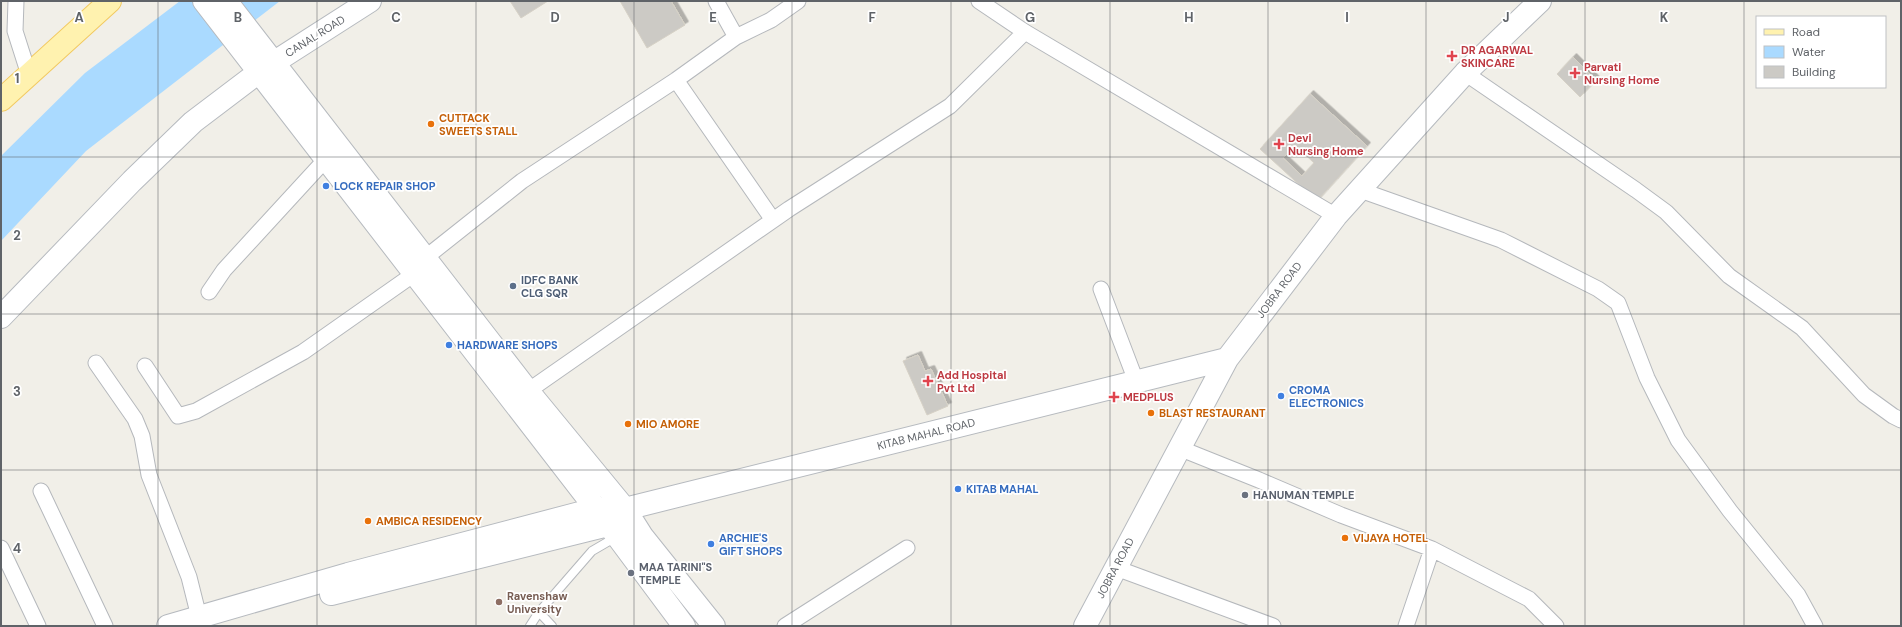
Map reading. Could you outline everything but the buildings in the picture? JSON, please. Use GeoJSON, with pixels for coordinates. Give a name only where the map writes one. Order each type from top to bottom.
{"type":"FeatureCollection","features":[{"type":"Feature","properties":{"kind":"main road"},"geometry":{"type":"LineString","coordinates":[[1,100],[110,1]]}},
{"type":"Feature","properties":{"kind":"main road"},"geometry":{"type":"LineString","coordinates":[[204,1],[263,62],[420,266],[606,523],[684,626]]}},
{"type":"Feature","properties":{"kind":"main road"},"geometry":{"type":"LineString","coordinates":[[226,1],[263,62],[326,159],[528,391],[625,509],[642,536],[714,626]]}},
{"type":"Feature","properties":{"kind":"main road","name":"CANAL ROAD"},"geometry":{"type":"LineString","coordinates":[[1,317],[132,181],[193,122],[263,62],[370,1]]}},
{"type":"Feature","properties":{"kind":"main road","name":"JOBRA ROAD"},"geometry":{"type":"LineString","coordinates":[[1085,626],[1227,359],[1336,216],[1465,73],[1540,1]]}},
{"type":"Feature","properties":{"kind":"main road","name":"KITAB MAHAL ROAD"},"geometry":{"type":"LineString","coordinates":[[168,626],[203,621],[606,523],[625,509],[1227,359]]}},
{"type":"Feature","properties":{"kind":"street"},"geometry":{"type":"LineString","coordinates":[[16,1],[15,31],[29,75]]}},
{"type":"Feature","properties":{"kind":"street"},"geometry":{"type":"LineString","coordinates":[[716,1],[736,37]]}},
{"type":"Feature","properties":{"kind":"street"},"geometry":{"type":"LineString","coordinates":[[144,366],[178,416],[196,411],[304,352],[420,266],[522,181],[676,80],[736,37],[771,20],[798,1]]}},
{"type":"Feature","properties":{"kind":"street"},"geometry":{"type":"LineString","coordinates":[[979,1],[1025,32],[1336,216]]}},
{"type":"Feature","properties":{"kind":"street"},"geometry":{"type":"LineString","coordinates":[[528,391],[773,220],[950,106],[1025,32]]}},
{"type":"Feature","properties":{"kind":"street"},"geometry":{"type":"LineString","coordinates":[[1465,73],[1666,212],[1729,276],[1802,328],[1864,394],[1901,420]]}},
{"type":"Feature","properties":{"kind":"street"},"geometry":{"type":"LineString","coordinates":[[676,80],[773,220]]}},
{"type":"Feature","properties":{"kind":"street"},"geometry":{"type":"LineString","coordinates":[[209,292],[224,270],[326,159]]}},
{"type":"Feature","properties":{"kind":"street"},"geometry":{"type":"LineString","coordinates":[[1360,190],[1501,240],[1598,289],[1618,303],[1647,378],[1678,440],[1730,511],[1798,595],[1815,626]]}},
{"type":"Feature","properties":{"kind":"street"},"geometry":{"type":"LineString","coordinates":[[1101,290],[1136,381]]}},
{"type":"Feature","properties":{"kind":"street"},"geometry":{"type":"LineString","coordinates":[[96,364],[134,419],[142,436],[150,474],[189,577],[203,621]]}},
{"type":"Feature","properties":{"kind":"street"},"geometry":{"type":"LineString","coordinates":[[1179,448],[1341,515],[1432,549],[1529,599],[1556,626]]}},
{"type":"Feature","properties":{"kind":"street"},"geometry":{"type":"LineString","coordinates":[[42,491],[105,626]]}},
{"type":"Feature","properties":{"kind":"street"},"geometry":{"type":"LineString","coordinates":[[1,548],[38,626]]}},
{"type":"Feature","properties":{"kind":"street"},"geometry":{"type":"LineString","coordinates":[[785,626],[907,548]]}},
{"type":"Feature","properties":{"kind":"street"},"geometry":{"type":"LineString","coordinates":[[1406,626],[1432,549]]}},
{"type":"Feature","properties":{"kind":"street"},"geometry":{"type":"LineString","coordinates":[[1116,568],[1273,626]]}},
{"type":"Feature","properties":{"kind":"lane"},"geometry":{"type":"LineString","coordinates":[[530,626],[539,612],[592,551],[606,523]]}},
{"type":"Feature","properties":{"kind":"lane"},"geometry":{"type":"LineString","coordinates":[[539,612],[552,626]]}},
{"type":"Feature","properties":{"kind":"water"},"geometry":{"type":"Polygon","coordinates":[[[180,1],[280,1],[86,151],[1,241],[1,156],[85,73],[180,1]]]}},
{"type":"Feature","properties":{"kind":"place","name":"DR AGARWAL SKINCARE"},"geometry":{"type":"Point","coordinates":[1452,56]}},
{"type":"Feature","properties":{"kind":"place","name":"Parvati Nursing Home"},"geometry":{"type":"Point","coordinates":[1575,73]}},
{"type":"Feature","properties":{"kind":"place","name":"CUTTACK SWEETS STALL"},"geometry":{"type":"Point","coordinates":[431,124]}},
{"type":"Feature","properties":{"kind":"place","name":"Devi Nursing Home"},"geometry":{"type":"Point","coordinates":[1279,144]}},
{"type":"Feature","properties":{"kind":"place","name":"LOCK REPAIR SHOP"},"geometry":{"type":"Point","coordinates":[326,186]}},
{"type":"Feature","properties":{"kind":"place","name":"IDFC BANK CLG SQR"},"geometry":{"type":"Point","coordinates":[513,286]}},
{"type":"Feature","properties":{"kind":"place","name":"HARDWARE SHOPS"},"geometry":{"type":"Point","coordinates":[449,345]}},
{"type":"Feature","properties":{"kind":"place","name":"Add Hospital Pvt Ltd"},"geometry":{"type":"Point","coordinates":[928,381]}},
{"type":"Feature","properties":{"kind":"place","name":"CROMA ELECTRONICS"},"geometry":{"type":"Point","coordinates":[1281,396]}},
{"type":"Feature","properties":{"kind":"place","name":"MEDPLUS"},"geometry":{"type":"Point","coordinates":[1114,397]}},
{"type":"Feature","properties":{"kind":"place","name":"BLAST RESTAURANT"},"geometry":{"type":"Point","coordinates":[1151,413]}},
{"type":"Feature","properties":{"kind":"place","name":"MIO AMORE"},"geometry":{"type":"Point","coordinates":[628,424]}},
{"type":"Feature","properties":{"kind":"place","name":"KITAB MAHAL"},"geometry":{"type":"Point","coordinates":[958,489]}},
{"type":"Feature","properties":{"kind":"place","name":"HANUMAN TEMPLE"},"geometry":{"type":"Point","coordinates":[1245,495]}},
{"type":"Feature","properties":{"kind":"place","name":"AMBICA RESIDENCY"},"geometry":{"type":"Point","coordinates":[368,521]}},
{"type":"Feature","properties":{"kind":"place","name":"VIJAYA HOTEL"},"geometry":{"type":"Point","coordinates":[1345,538]}},
{"type":"Feature","properties":{"kind":"place","name":"ARCHIE'S GIFT SHOPS"},"geometry":{"type":"Point","coordinates":[711,544]}},
{"type":"Feature","properties":{"kind":"place","name":"MAA TARINI\"S TEMPLE"},"geometry":{"type":"Point","coordinates":[631,573]}},
{"type":"Feature","properties":{"kind":"place","name":"Ravenshaw University"},"geometry":{"type":"Point","coordinates":[499,602]}}]}
